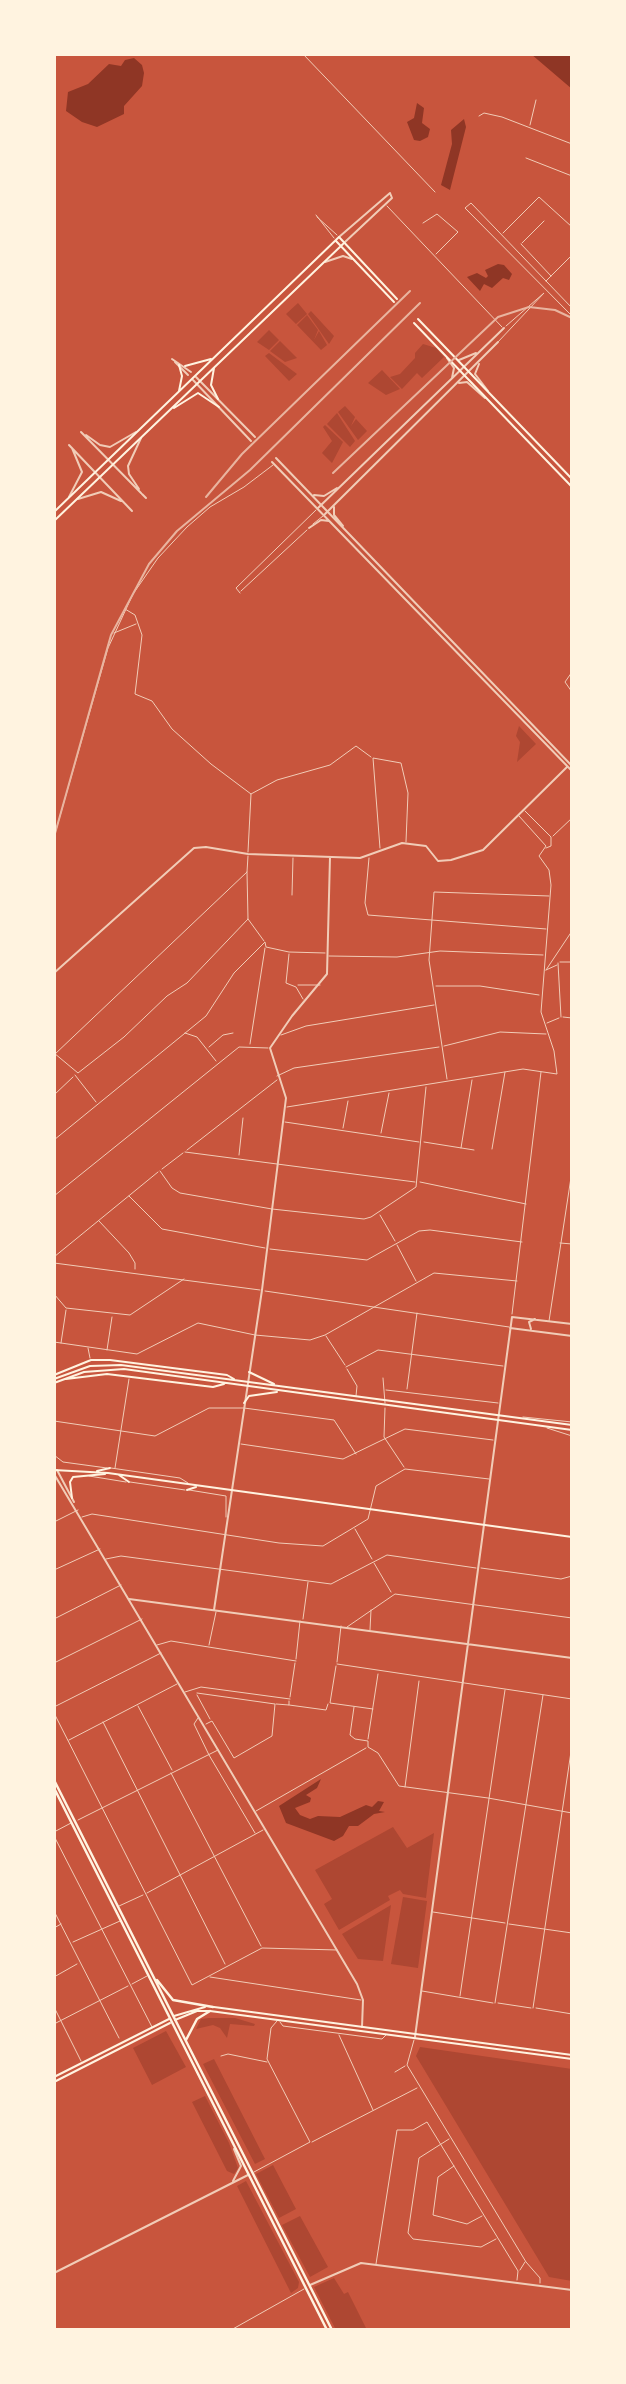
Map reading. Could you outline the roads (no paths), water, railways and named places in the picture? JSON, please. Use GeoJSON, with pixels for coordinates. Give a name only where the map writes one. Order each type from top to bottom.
{"type":"FeatureCollection","features":[{"type":"Feature","properties":{"kind":"main road"},"geometry":{"type":"LineString","coordinates":[[54,512],[339,237],[397,299]]}},
{"type":"Feature","properties":{"kind":"main road"},"geometry":{"type":"LineString","coordinates":[[335,241],[394,302]]}},
{"type":"Feature","properties":{"kind":"main road"},"geometry":{"type":"LineString","coordinates":[[54,521],[344,243]]}},
{"type":"Feature","properties":{"kind":"main road"},"geometry":{"type":"LineString","coordinates":[[418,320],[572,478]]}},
{"type":"Feature","properties":{"kind":"main road"},"geometry":{"type":"LineString","coordinates":[[414,323],[572,487]]}},
{"type":"Feature","properties":{"kind":"main road"},"geometry":{"type":"LineString","coordinates":[[185,366],[196,365],[215,356]]}},
{"type":"Feature","properties":{"kind":"main road"},"geometry":{"type":"LineString","coordinates":[[179,365],[182,376],[179,392]]}},
{"type":"Feature","properties":{"kind":"main road"},"geometry":{"type":"LineString","coordinates":[[215,367],[211,385],[218,399]]}},
{"type":"Feature","properties":{"kind":"main road"},"geometry":{"type":"LineString","coordinates":[[167,412],[198,393],[219,407]]}},
{"type":"Feature","properties":{"kind":"main road"},"geometry":{"type":"LineString","coordinates":[[526,439],[530,436]]}},
{"type":"Feature","properties":{"kind":"main road"},"geometry":{"type":"LineString","coordinates":[[54,1377],[91,1360],[144,1363],[227,1375],[238,1381]]}},
{"type":"Feature","properties":{"kind":"main road"},"geometry":{"type":"LineString","coordinates":[[54,1377],[80,1368],[109,1364],[572,1423]]}},
{"type":"Feature","properties":{"kind":"main road"},"geometry":{"type":"LineString","coordinates":[[54,1383],[84,1371],[116,1369],[572,1430]]}},
{"type":"Feature","properties":{"kind":"main road"},"geometry":{"type":"LineString","coordinates":[[249,1372],[278,1386]]}},
{"type":"Feature","properties":{"kind":"main road"},"geometry":{"type":"LineString","coordinates":[[62,1379],[107,1374],[213,1387],[227,1384]]}},
{"type":"Feature","properties":{"kind":"main road"},"geometry":{"type":"LineString","coordinates":[[244,1403],[249,1396],[278,1391]]}},
{"type":"Feature","properties":{"kind":"main road"},"geometry":{"type":"LineString","coordinates":[[55,1468],[572,1537]]}},
{"type":"Feature","properties":{"kind":"main road"},"geometry":{"type":"LineString","coordinates":[[95,1472],[110,1468]]}},
{"type":"Feature","properties":{"kind":"main road"},"geometry":{"type":"LineString","coordinates":[[72,1498],[70,1479],[79,1475],[108,1473]]}},
{"type":"Feature","properties":{"kind":"main road"},"geometry":{"type":"LineString","coordinates":[[118,1475],[129,1482]]}},
{"type":"Feature","properties":{"kind":"main road"},"geometry":{"type":"LineString","coordinates":[[187,1490],[199,1486]]}},
{"type":"Feature","properties":{"kind":"main road"},"geometry":{"type":"LineString","coordinates":[[54,1780],[329,2330]]}},
{"type":"Feature","properties":{"kind":"main road"},"geometry":{"type":"LineString","coordinates":[[54,1788],[123,1920]]}},
{"type":"Feature","properties":{"kind":"main road"},"geometry":{"type":"LineString","coordinates":[[150,1974],[169,1998],[212,2009],[572,2059]]}},
{"type":"Feature","properties":{"kind":"main road"},"geometry":{"type":"LineString","coordinates":[[54,2082],[194,2008],[362,2026],[572,2054]]}},
{"type":"Feature","properties":{"kind":"main road"},"geometry":{"type":"LineString","coordinates":[[186,2040],[197,2019],[212,2009]]}},
{"type":"Feature","properties":{"kind":"main road"},"geometry":{"type":"LineString","coordinates":[[54,2077],[173,2019]]}},
{"type":"Feature","properties":{"kind":"main road"},"geometry":{"type":"LineString","coordinates":[[173,2019],[186,2040],[250,2174]]}},
{"type":"Feature","properties":{"kind":"street"},"geometry":{"type":"LineString","coordinates":[[303,54],[435,192]]}},
{"type":"Feature","properties":{"kind":"street"},"geometry":{"type":"LineString","coordinates":[[529,127],[536,100]]}},
{"type":"Feature","properties":{"kind":"street"},"geometry":{"type":"LineString","coordinates":[[479,116],[490,114],[572,144]]}},
{"type":"Feature","properties":{"kind":"street"},"geometry":{"type":"LineString","coordinates":[[526,158],[572,176]]}},
{"type":"Feature","properties":{"kind":"street"},"geometry":{"type":"LineString","coordinates":[[335,241],[316,215],[339,237],[387,192],[393,197],[344,243]]}},
{"type":"Feature","properties":{"kind":"street"},"geometry":{"type":"LineString","coordinates":[[572,195],[572,205]]}},
{"type":"Feature","properties":{"kind":"street"},"geometry":{"type":"LineString","coordinates":[[502,235],[539,197],[572,227]]}},
{"type":"Feature","properties":{"kind":"street"},"geometry":{"type":"LineString","coordinates":[[572,308],[471,203],[466,208],[572,316]]}},
{"type":"Feature","properties":{"kind":"street"},"geometry":{"type":"LineString","coordinates":[[385,205],[504,328]]}},
{"type":"Feature","properties":{"kind":"street"},"geometry":{"type":"LineString","coordinates":[[423,223],[437,214],[458,232],[434,256]]}},
{"type":"Feature","properties":{"kind":"street"},"geometry":{"type":"LineString","coordinates":[[516,249],[544,221]]}},
{"type":"Feature","properties":{"kind":"street"},"geometry":{"type":"LineString","coordinates":[[521,244],[551,276]]}},
{"type":"Feature","properties":{"kind":"street"},"geometry":{"type":"LineString","coordinates":[[544,293],[317,508],[236,588],[237,592],[242,591],[324,515],[481,360],[544,293],[547,281],[572,255]]}},
{"type":"Feature","properties":{"kind":"street"},"geometry":{"type":"LineString","coordinates":[[324,262],[343,256],[354,260]]}},
{"type":"Feature","properties":{"kind":"street"},"geometry":{"type":"LineString","coordinates":[[269,304],[274,310]]}},
{"type":"Feature","properties":{"kind":"street"},"geometry":{"type":"LineString","coordinates":[[259,315],[264,320]]}},
{"type":"Feature","properties":{"kind":"street"},"geometry":{"type":"LineString","coordinates":[[456,358],[465,360],[480,351]]}},
{"type":"Feature","properties":{"kind":"street"},"geometry":{"type":"LineString","coordinates":[[447,357],[454,368],[450,380]]}},
{"type":"Feature","properties":{"kind":"street"},"geometry":{"type":"LineString","coordinates":[[251,441],[172,359],[185,366],[255,437]]}},
{"type":"Feature","properties":{"kind":"street"},"geometry":{"type":"LineString","coordinates":[[481,360],[475,374],[491,395]]}},
{"type":"Feature","properties":{"kind":"street"},"geometry":{"type":"LineString","coordinates":[[455,385],[467,382],[487,399]]}},
{"type":"Feature","properties":{"kind":"street"},"geometry":{"type":"LineString","coordinates":[[140,429],[110,447],[82,433],[146,498]]}},
{"type":"Feature","properties":{"kind":"street"},"geometry":{"type":"LineString","coordinates":[[141,437],[128,466],[129,474],[141,493]]}},
{"type":"Feature","properties":{"kind":"street"},"geometry":{"type":"LineString","coordinates":[[67,500],[82,472],[70,446],[132,511]]}},
{"type":"Feature","properties":{"kind":"street"},"geometry":{"type":"LineString","coordinates":[[275,458],[570,765],[572,771]]}},
{"type":"Feature","properties":{"kind":"street"},"geometry":{"type":"LineString","coordinates":[[54,837],[113,634],[125,608],[158,558],[187,527],[210,507],[244,487],[273,463],[499,697],[570,765]]}},
{"type":"Feature","properties":{"kind":"street"},"geometry":{"type":"LineString","coordinates":[[312,495],[324,496],[341,486]]}},
{"type":"Feature","properties":{"kind":"street"},"geometry":{"type":"LineString","coordinates":[[77,499],[101,492],[125,503]]}},
{"type":"Feature","properties":{"kind":"street"},"geometry":{"type":"LineString","coordinates":[[334,505],[334,515],[345,530]]}},
{"type":"Feature","properties":{"kind":"street"},"geometry":{"type":"LineString","coordinates":[[309,528],[321,520],[330,522]]}},
{"type":"Feature","properties":{"kind":"street"},"geometry":{"type":"LineString","coordinates":[[272,553],[279,556]]}},
{"type":"Feature","properties":{"kind":"street"},"geometry":{"type":"LineString","coordinates":[[383,578],[386,575]]}},
{"type":"Feature","properties":{"kind":"street"},"geometry":{"type":"LineString","coordinates":[[125,608],[135,615],[142,637],[135,694],[152,701],[181,736],[211,764],[251,794]]}},
{"type":"Feature","properties":{"kind":"street"},"geometry":{"type":"LineString","coordinates":[[113,634],[138,623]]}},
{"type":"Feature","properties":{"kind":"street"},"geometry":{"type":"LineString","coordinates":[[572,671],[565,682],[572,692]]}},
{"type":"Feature","properties":{"kind":"street"},"geometry":{"type":"LineString","coordinates":[[499,697],[502,694]]}},
{"type":"Feature","properties":{"kind":"street"},"geometry":{"type":"LineString","coordinates":[[251,794],[277,780],[330,765],[356,746],[373,758],[401,763],[408,793],[406,844]]}},
{"type":"Feature","properties":{"kind":"street"},"geometry":{"type":"LineString","coordinates":[[373,758],[380,852]]}},
{"type":"Feature","properties":{"kind":"street"},"geometry":{"type":"LineString","coordinates":[[54,973],[187,851],[206,847],[248,854],[330,857],[369,855],[406,844],[426,846],[438,861],[476,854],[570,765]]}},
{"type":"Feature","properties":{"kind":"street"},"geometry":{"type":"LineString","coordinates":[[249,1046],[266,947],[248,919],[247,872],[251,794]]}},
{"type":"Feature","properties":{"kind":"street"},"geometry":{"type":"LineString","coordinates":[[285,1107],[523,1069],[557,1074],[541,1012],[551,896],[549,870],[539,856],[551,846],[551,837],[524,809]]}},
{"type":"Feature","properties":{"kind":"street"},"geometry":{"type":"LineString","coordinates":[[518,815],[544,841],[545,849]]}},
{"type":"Feature","properties":{"kind":"street"},"geometry":{"type":"LineString","coordinates":[[551,837],[572,818]]}},
{"type":"Feature","properties":{"kind":"street"},"geometry":{"type":"LineString","coordinates":[[292,895],[293,855]]}},
{"type":"Feature","properties":{"kind":"street"},"geometry":{"type":"LineString","coordinates":[[369,855],[365,903],[368,915],[548,930]]}},
{"type":"Feature","properties":{"kind":"street"},"geometry":{"type":"LineString","coordinates":[[270,1048],[327,974],[330,857]]}},
{"type":"Feature","properties":{"kind":"street"},"geometry":{"type":"LineString","coordinates":[[97,1104],[76,1074],[54,1054],[247,872]]}},
{"type":"Feature","properties":{"kind":"street"},"geometry":{"type":"LineString","coordinates":[[447,1082],[429,954],[434,892],[551,896]]}},
{"type":"Feature","properties":{"kind":"street"},"geometry":{"type":"LineString","coordinates":[[54,1095],[76,1074],[124,1037],[167,996],[187,983],[248,919]]}},
{"type":"Feature","properties":{"kind":"street"},"geometry":{"type":"LineString","coordinates":[[545,970],[572,930]]}},
{"type":"Feature","properties":{"kind":"street"},"geometry":{"type":"LineString","coordinates":[[54,1140],[212,1009],[234,973],[265,943]]}},
{"type":"Feature","properties":{"kind":"street"},"geometry":{"type":"LineString","coordinates":[[266,947],[289,952],[329,954],[429,954],[440,951],[545,955]]}},
{"type":"Feature","properties":{"kind":"street"},"geometry":{"type":"LineString","coordinates":[[289,952],[286,983],[296,987],[320,985]]}},
{"type":"Feature","properties":{"kind":"street"},"geometry":{"type":"LineString","coordinates":[[545,970],[558,963],[572,962]]}},
{"type":"Feature","properties":{"kind":"street"},"geometry":{"type":"LineString","coordinates":[[558,963],[561,1017]]}},
{"type":"Feature","properties":{"kind":"street"},"geometry":{"type":"LineString","coordinates":[[433,986],[480,986],[542,995]]}},
{"type":"Feature","properties":{"kind":"street"},"geometry":{"type":"LineString","coordinates":[[296,987],[305,1001]]}},
{"type":"Feature","properties":{"kind":"street"},"geometry":{"type":"LineString","coordinates":[[278,1037],[306,1026],[436,1004]]}},
{"type":"Feature","properties":{"kind":"street"},"geometry":{"type":"LineString","coordinates":[[545,1024],[561,1017],[572,1018]]}},
{"type":"Feature","properties":{"kind":"street"},"geometry":{"type":"LineString","coordinates":[[207,1048],[223,1035],[233,1032]]}},
{"type":"Feature","properties":{"kind":"street"},"geometry":{"type":"LineString","coordinates":[[54,1256],[278,1077],[294,1068],[442,1046],[500,1032],[548,1034]]}},
{"type":"Feature","properties":{"kind":"street"},"geometry":{"type":"LineString","coordinates":[[184,1033],[197,1037],[218,1063]]}},
{"type":"Feature","properties":{"kind":"street"},"geometry":{"type":"LineString","coordinates":[[54,1196],[239,1047],[270,1048]]}},
{"type":"Feature","properties":{"kind":"street"},"geometry":{"type":"LineString","coordinates":[[209,1647],[262,1290],[285,1107],[285,1089],[278,1077],[270,1048]]}},
{"type":"Feature","properties":{"kind":"street"},"geometry":{"type":"LineString","coordinates":[[395,2072],[407,2065],[415,2037],[471,1605],[517,1281],[541,1071]]}},
{"type":"Feature","properties":{"kind":"street"},"geometry":{"type":"LineString","coordinates":[[492,1149],[505,1072]]}},
{"type":"Feature","properties":{"kind":"street"},"geometry":{"type":"LineString","coordinates":[[461,1148],[472,1077]]}},
{"type":"Feature","properties":{"kind":"street"},"geometry":{"type":"LineString","coordinates":[[160,1171],[172,1188],[180,1193],[272,1209],[364,1219],[379,1213],[416,1187],[426,1085]]}},
{"type":"Feature","properties":{"kind":"street"},"geometry":{"type":"LineString","coordinates":[[381,1135],[389,1091]]}},
{"type":"Feature","properties":{"kind":"street"},"geometry":{"type":"LineString","coordinates":[[343,1130],[348,1098]]}},
{"type":"Feature","properties":{"kind":"street"},"geometry":{"type":"LineString","coordinates":[[238,1157],[243,1118]]}},
{"type":"Feature","properties":{"kind":"street"},"geometry":{"type":"LineString","coordinates":[[283,1122],[474,1150]]}},
{"type":"Feature","properties":{"kind":"street"},"geometry":{"type":"LineString","coordinates":[[185,1152],[418,1182],[526,1204]]}},
{"type":"Feature","properties":{"kind":"street"},"geometry":{"type":"LineString","coordinates":[[549,1321],[572,1171]]}},
{"type":"Feature","properties":{"kind":"street"},"geometry":{"type":"LineString","coordinates":[[129,1196],[162,1229],[267,1248],[367,1260],[419,1231],[430,1230],[522,1242]]}},
{"type":"Feature","properties":{"kind":"street"},"geometry":{"type":"LineString","coordinates":[[379,1213],[416,1282]]}},
{"type":"Feature","properties":{"kind":"street"},"geometry":{"type":"LineString","coordinates":[[99,1221],[129,1253],[135,1263],[135,1272]]}},
{"type":"Feature","properties":{"kind":"street"},"geometry":{"type":"LineString","coordinates":[[559,1243],[572,1244]]}},
{"type":"Feature","properties":{"kind":"street"},"geometry":{"type":"LineString","coordinates":[[54,1263],[135,1272],[371,1309],[417,1312],[572,1336]]}},
{"type":"Feature","properties":{"kind":"street"},"geometry":{"type":"LineString","coordinates":[[54,1342],[142,1353],[177,1331],[198,1323],[255,1335],[310,1340],[325,1335],[434,1273],[517,1281]]}},
{"type":"Feature","properties":{"kind":"street"},"geometry":{"type":"LineString","coordinates":[[54,1294],[66,1308],[130,1315],[184,1279]]}},
{"type":"Feature","properties":{"kind":"street"},"geometry":{"type":"LineString","coordinates":[[61,1343],[66,1308]]}},
{"type":"Feature","properties":{"kind":"street"},"geometry":{"type":"LineString","coordinates":[[406,1391],[417,1312]]}},
{"type":"Feature","properties":{"kind":"street"},"geometry":{"type":"LineString","coordinates":[[107,1350],[112,1314]]}},
{"type":"Feature","properties":{"kind":"street"},"geometry":{"type":"LineString","coordinates":[[512,1317],[572,1324]]}},
{"type":"Feature","properties":{"kind":"street"},"geometry":{"type":"LineString","coordinates":[[533,1331],[528,1325],[536,1319]]}},
{"type":"Feature","properties":{"kind":"street"},"geometry":{"type":"LineString","coordinates":[[325,1335],[357,1386],[356,1396]]}},
{"type":"Feature","properties":{"kind":"street"},"geometry":{"type":"LineString","coordinates":[[87,1347],[91,1360]]}},
{"type":"Feature","properties":{"kind":"street"},"geometry":{"type":"LineString","coordinates":[[346,1367],[378,1350],[505,1366]]}},
{"type":"Feature","properties":{"kind":"street"},"geometry":{"type":"LineString","coordinates":[[115,1469],[130,1377]]}},
{"type":"Feature","properties":{"kind":"street"},"geometry":{"type":"LineString","coordinates":[[383,1378],[386,1390],[384,1437],[405,1469]]}},
{"type":"Feature","properties":{"kind":"street"},"geometry":{"type":"LineString","coordinates":[[386,1390],[500,1404]]}},
{"type":"Feature","properties":{"kind":"street"},"geometry":{"type":"LineString","coordinates":[[54,1422],[155,1436],[209,1408],[244,1408],[334,1420],[356,1454]]}},
{"type":"Feature","properties":{"kind":"street"},"geometry":{"type":"LineString","coordinates":[[545,1426],[572,1436]]}},
{"type":"Feature","properties":{"kind":"street"},"geometry":{"type":"LineString","coordinates":[[238,1444],[338,1459],[356,1454],[384,1437],[405,1429],[495,1440]]}},
{"type":"Feature","properties":{"kind":"street"},"geometry":{"type":"LineString","coordinates":[[54,1455],[64,1462],[180,1478],[190,1485]]}},
{"type":"Feature","properties":{"kind":"street"},"geometry":{"type":"LineString","coordinates":[[55,1468],[75,1506]]}},
{"type":"Feature","properties":{"kind":"street"},"geometry":{"type":"LineString","coordinates":[[82,1517],[92,1514],[324,1546],[368,1519],[376,1486],[405,1469],[489,1479]]}},
{"type":"Feature","properties":{"kind":"street"},"geometry":{"type":"LineString","coordinates":[[54,1474],[78,1510],[337,1950],[362,1996],[362,2031]]}},
{"type":"Feature","properties":{"kind":"street"},"geometry":{"type":"LineString","coordinates":[[79,1475],[226,1496],[227,1520]]}},
{"type":"Feature","properties":{"kind":"street"},"geometry":{"type":"LineString","coordinates":[[54,1522],[78,1510]]}},
{"type":"Feature","properties":{"kind":"street"},"geometry":{"type":"LineString","coordinates":[[355,1528],[392,1594]]}},
{"type":"Feature","properties":{"kind":"street"},"geometry":{"type":"LineString","coordinates":[[54,1570],[100,1549]]}},
{"type":"Feature","properties":{"kind":"street"},"geometry":{"type":"LineString","coordinates":[[106,1559],[121,1556],[337,1584],[387,1555],[561,1579],[572,1576]]}},
{"type":"Feature","properties":{"kind":"street"},"geometry":{"type":"LineString","coordinates":[[289,1705],[308,1582]]}},
{"type":"Feature","properties":{"kind":"street"},"geometry":{"type":"LineString","coordinates":[[54,1619],[121,1585]]}},
{"type":"Feature","properties":{"kind":"street"},"geometry":{"type":"LineString","coordinates":[[347,1627],[392,1594],[572,1618]]}},
{"type":"Feature","properties":{"kind":"street"},"geometry":{"type":"LineString","coordinates":[[130,1599],[572,1658]]}},
{"type":"Feature","properties":{"kind":"street"},"geometry":{"type":"LineString","coordinates":[[370,1630],[371,1608]]}},
{"type":"Feature","properties":{"kind":"street"},"geometry":{"type":"LineString","coordinates":[[54,1663],[142,1619]]}},
{"type":"Feature","properties":{"kind":"street"},"geometry":{"type":"LineString","coordinates":[[197,1693],[326,1710],[330,1703],[337,1664],[341,1626]]}},
{"type":"Feature","properties":{"kind":"street"},"geometry":{"type":"LineString","coordinates":[[157,1646],[166,1641],[296,1661]]}},
{"type":"Feature","properties":{"kind":"street"},"geometry":{"type":"LineString","coordinates":[[54,1707],[161,1653]]}},
{"type":"Feature","properties":{"kind":"street"},"geometry":{"type":"LineString","coordinates":[[337,1664],[419,1679],[572,1699]]}},
{"type":"Feature","properties":{"kind":"street"},"geometry":{"type":"LineString","coordinates":[[368,1747],[378,1672]]}},
{"type":"Feature","properties":{"kind":"street"},"geometry":{"type":"LineString","coordinates":[[405,1788],[419,1679]]}},
{"type":"Feature","properties":{"kind":"street"},"geometry":{"type":"LineString","coordinates":[[68,1741],[179,1683]]}},
{"type":"Feature","properties":{"kind":"street"},"geometry":{"type":"LineString","coordinates":[[185,1693],[196,1688],[290,1699]]}},
{"type":"Feature","properties":{"kind":"street"},"geometry":{"type":"LineString","coordinates":[[196,1688],[234,1758],[272,1736],[275,1704]]}},
{"type":"Feature","properties":{"kind":"street"},"geometry":{"type":"LineString","coordinates":[[460,1996],[505,1690]]}},
{"type":"Feature","properties":{"kind":"street"},"geometry":{"type":"LineString","coordinates":[[256,1695],[256,1701]]}},
{"type":"Feature","properties":{"kind":"street"},"geometry":{"type":"LineString","coordinates":[[495,2003],[543,1695]]}},
{"type":"Feature","properties":{"kind":"street"},"geometry":{"type":"LineString","coordinates":[[330,1703],[373,1709]]}},
{"type":"Feature","properties":{"kind":"street"},"geometry":{"type":"LineString","coordinates":[[137,1705],[262,1948]]}},
{"type":"Feature","properties":{"kind":"street"},"geometry":{"type":"LineString","coordinates":[[354,1707],[350,1735],[355,1739],[368,1741]]}},
{"type":"Feature","properties":{"kind":"street"},"geometry":{"type":"LineString","coordinates":[[54,1713],[192,1986],[262,1948],[337,1950]]}},
{"type":"Feature","properties":{"kind":"street"},"geometry":{"type":"LineString","coordinates":[[199,1717],[194,1724],[209,1755],[256,1834]]}},
{"type":"Feature","properties":{"kind":"street"},"geometry":{"type":"LineString","coordinates":[[204,1725],[212,1721]]}},
{"type":"Feature","properties":{"kind":"street"},"geometry":{"type":"LineString","coordinates":[[103,1722],[226,1966]]}},
{"type":"Feature","properties":{"kind":"street"},"geometry":{"type":"LineString","coordinates":[[54,1832],[209,1755],[225,1743]]}},
{"type":"Feature","properties":{"kind":"street"},"geometry":{"type":"LineString","coordinates":[[533,2008],[572,1745]]}},
{"type":"Feature","properties":{"kind":"street"},"geometry":{"type":"LineString","coordinates":[[368,1747],[378,1753],[394,1780],[405,1788],[488,1798],[572,1813]]}},
{"type":"Feature","properties":{"kind":"street"},"geometry":{"type":"LineString","coordinates":[[256,1811],[368,1747]]}},
{"type":"Feature","properties":{"kind":"street"},"geometry":{"type":"LineString","coordinates":[[118,1907],[215,1858],[265,1829]]}},
{"type":"Feature","properties":{"kind":"street"},"geometry":{"type":"LineString","coordinates":[[54,1836],[152,2027]]}},
{"type":"Feature","properties":{"kind":"street"},"geometry":{"type":"LineString","coordinates":[[54,1911],[119,2038]]}},
{"type":"Feature","properties":{"kind":"street"},"geometry":{"type":"LineString","coordinates":[[431,1912],[572,1933]]}},
{"type":"Feature","properties":{"kind":"street"},"geometry":{"type":"LineString","coordinates":[[71,1943],[123,1920]]}},
{"type":"Feature","properties":{"kind":"street"},"geometry":{"type":"LineString","coordinates":[[54,1928],[61,1924]]}},
{"type":"Feature","properties":{"kind":"street"},"geometry":{"type":"LineString","coordinates":[[54,1977],[79,1963]]}},
{"type":"Feature","properties":{"kind":"street"},"geometry":{"type":"LineString","coordinates":[[54,2024],[150,1974]]}},
{"type":"Feature","properties":{"kind":"street"},"geometry":{"type":"LineString","coordinates":[[208,1976],[363,2000]]}},
{"type":"Feature","properties":{"kind":"street"},"geometry":{"type":"LineString","coordinates":[[421,1990],[571,2013],[572,2004]]}},
{"type":"Feature","properties":{"kind":"street"},"geometry":{"type":"LineString","coordinates":[[54,2007],[82,2063]]}},
{"type":"Feature","properties":{"kind":"street"},"geometry":{"type":"LineString","coordinates":[[310,2143],[269,2063],[271,2028],[278,2020],[283,2026],[339,2034],[382,2039],[387,2034]]}},
{"type":"Feature","properties":{"kind":"street"},"geometry":{"type":"LineString","coordinates":[[339,2034],[374,2112]]}},
{"type":"Feature","properties":{"kind":"street"},"geometry":{"type":"LineString","coordinates":[[222,2056],[228,2054],[269,2063]]}},
{"type":"Feature","properties":{"kind":"street"},"geometry":{"type":"LineString","coordinates":[[407,2065],[526,2262],[540,2278],[540,2286]]}},
{"type":"Feature","properties":{"kind":"street"},"geometry":{"type":"LineString","coordinates":[[54,2273],[374,2112],[419,2086]]}},
{"type":"Feature","properties":{"kind":"street"},"geometry":{"type":"LineString","coordinates":[[376,2264],[397,2130],[414,2130],[428,2123],[518,2271]]}},
{"type":"Feature","properties":{"kind":"street"},"geometry":{"type":"LineString","coordinates":[[450,2138],[419,2158],[408,2231],[411,2238],[481,2247],[498,2238]]}},
{"type":"Feature","properties":{"kind":"street"},"geometry":{"type":"LineString","coordinates":[[231,2183],[238,2176],[241,2166],[233,2141]]}},
{"type":"Feature","properties":{"kind":"street"},"geometry":{"type":"LineString","coordinates":[[454,2166],[438,2177],[433,2215],[467,2224],[484,2215]]}},
{"type":"Feature","properties":{"kind":"street"},"geometry":{"type":"LineString","coordinates":[[476,2201],[485,2196]]}},
{"type":"Feature","properties":{"kind":"street"},"geometry":{"type":"LineString","coordinates":[[516,2283],[518,2271],[526,2262]]}},
{"type":"Feature","properties":{"kind":"street"},"geometry":{"type":"LineString","coordinates":[[230,2330],[349,2266],[376,2264],[572,2290]]}},
{"type":"Feature","properties":{"kind":"tram line"},"geometry":{"type":"LineString","coordinates":[[333,473],[498,317],[529,307],[555,310],[572,318]]}},
{"type":"Feature","properties":{"kind":"railway"},"geometry":{"type":"LineString","coordinates":[[206,497],[242,454],[410,291]]}},
{"type":"Feature","properties":{"kind":"railway"},"geometry":{"type":"LineString","coordinates":[[54,837],[111,635],[149,564],[177,531],[250,470],[420,303]]}}]}
